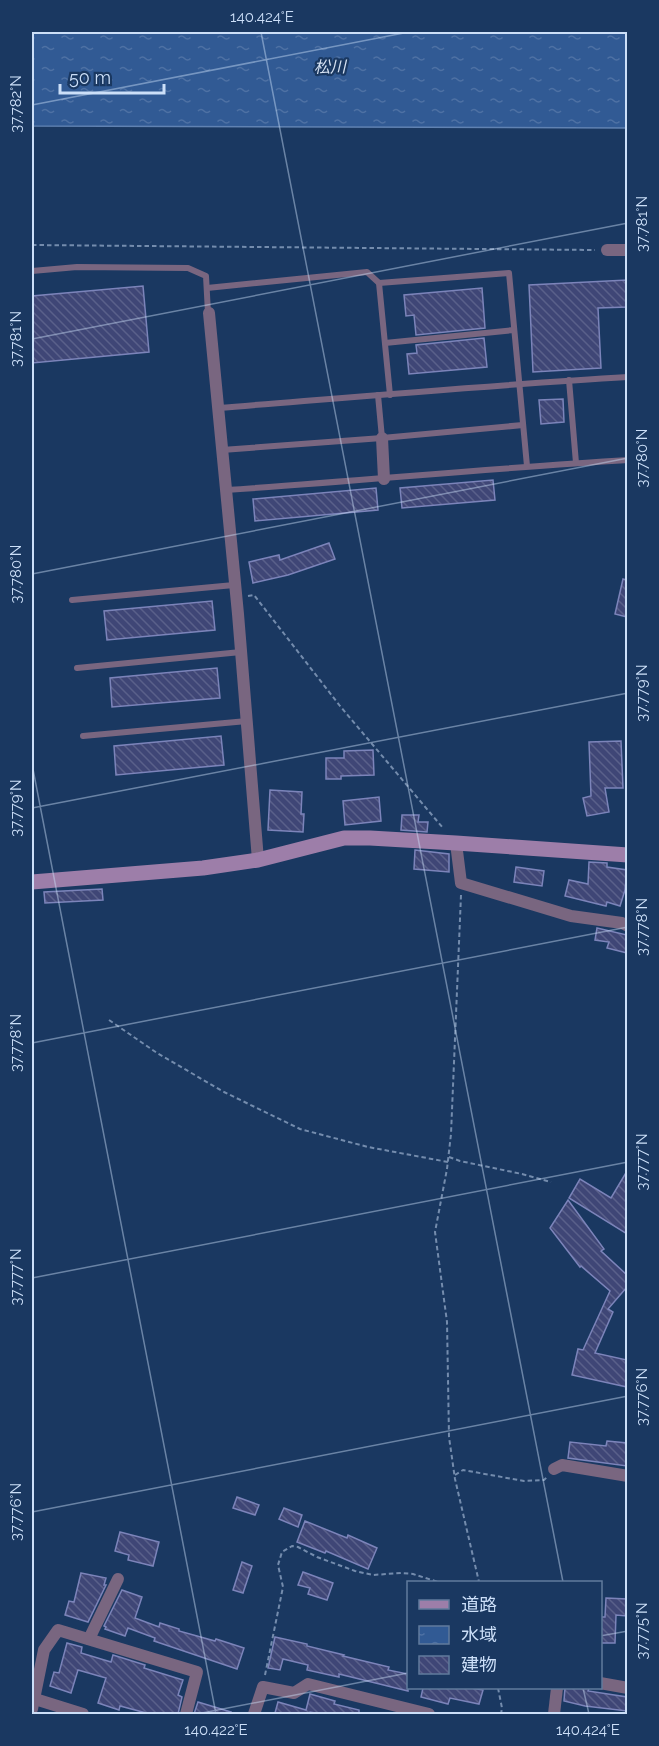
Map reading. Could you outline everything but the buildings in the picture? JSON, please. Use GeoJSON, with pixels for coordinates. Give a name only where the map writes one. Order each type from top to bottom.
{"type":"FeatureCollection","features":[{"type":"Feature","properties":{"kind":"street"},"geometry":{"type":"LineString","coordinates":[[607,250],[627,250]]}},
{"type":"Feature","properties":{"kind":"street"},"geometry":{"type":"LineString","coordinates":[[208,313],[241,652],[258,860]]}},
{"type":"Feature","properties":{"kind":"street"},"geometry":{"type":"LineString","coordinates":[[382,438],[384,479]]}},
{"type":"Feature","properties":{"kind":"street"},"geometry":{"type":"LineString","coordinates":[[32,882],[203,868],[258,860],[344,838],[451,842],[627,855]]}},
{"type":"Feature","properties":{"kind":"street"},"geometry":{"type":"LineString","coordinates":[[451,842],[461,883],[570,916],[622,923],[627,926]]}},
{"type":"Feature","properties":{"kind":"street"},"geometry":{"type":"LineString","coordinates":[[554,1470],[562,1465],[627,1476]]}},
{"type":"Feature","properties":{"kind":"street"},"geometry":{"type":"LineString","coordinates":[[88,1639],[118,1579]]}},
{"type":"Feature","properties":{"kind":"street"},"geometry":{"type":"LineString","coordinates":[[83,1714],[33,1704],[44,1650],[58,1630],[197,1672],[186,1714]]}},
{"type":"Feature","properties":{"kind":"street"},"geometry":{"type":"LineString","coordinates":[[602,1683],[627,1688]]}},
{"type":"Feature","properties":{"kind":"street"},"geometry":{"type":"LineString","coordinates":[[254,1714],[263,1687],[294,1693],[308,1684],[385,1709],[429,1714]]}},
{"type":"Feature","properties":{"kind":"street"},"geometry":{"type":"LineString","coordinates":[[554,1714],[557,1689]]}},
{"type":"Feature","properties":{"kind":"lane"},"geometry":{"type":"LineString","coordinates":[[32,271],[77,267],[189,268],[206,276],[208,313]]}},
{"type":"Feature","properties":{"kind":"lane"},"geometry":{"type":"LineString","coordinates":[[207,288],[367,272],[379,283],[390,395]]}},
{"type":"Feature","properties":{"kind":"lane"},"geometry":{"type":"LineString","coordinates":[[379,283],[509,273],[527,466]]}},
{"type":"Feature","properties":{"kind":"lane"},"geometry":{"type":"LineString","coordinates":[[385,343],[514,330]]}},
{"type":"Feature","properties":{"kind":"lane"},"geometry":{"type":"LineString","coordinates":[[217,408],[520,383],[627,377]]}},
{"type":"Feature","properties":{"kind":"lane"},"geometry":{"type":"LineString","coordinates":[[569,380],[576,463]]}},
{"type":"Feature","properties":{"kind":"lane"},"geometry":{"type":"LineString","coordinates":[[378,395],[382,438]]}},
{"type":"Feature","properties":{"kind":"lane"},"geometry":{"type":"LineString","coordinates":[[221,450],[523,425]]}},
{"type":"Feature","properties":{"kind":"lane"},"geometry":{"type":"LineString","coordinates":[[226,490],[627,460]]}},
{"type":"Feature","properties":{"kind":"lane"},"geometry":{"type":"LineString","coordinates":[[72,600],[235,591]]}},
{"type":"Feature","properties":{"kind":"lane"},"geometry":{"type":"LineString","coordinates":[[77,668],[241,652]]}},
{"type":"Feature","properties":{"kind":"lane"},"geometry":{"type":"LineString","coordinates":[[83,736],[247,721]]}},
{"type":"Feature","properties":{"kind":"path"},"geometry":{"type":"LineString","coordinates":[[32,245],[607,250]]}},
{"type":"Feature","properties":{"kind":"path"},"geometry":{"type":"LineString","coordinates":[[235,591],[254,595],[340,706],[446,831],[451,842]]}},
{"type":"Feature","properties":{"kind":"path"},"geometry":{"type":"LineString","coordinates":[[461,883],[451,1134],[435,1232],[447,1322],[449,1437],[454,1475],[479,1581]]}},
{"type":"Feature","properties":{"kind":"path"},"geometry":{"type":"LineString","coordinates":[[109,1020],[157,1053],[224,1092],[300,1129],[368,1147],[448,1162]]}},
{"type":"Feature","properties":{"kind":"path"},"geometry":{"type":"LineString","coordinates":[[449,1157],[550,1182]]}},
{"type":"Feature","properties":{"kind":"path"},"geometry":{"type":"LineString","coordinates":[[454,1475],[463,1470],[524,1481],[544,1480],[554,1470]]}},
{"type":"Feature","properties":{"kind":"path"},"geometry":{"type":"LineString","coordinates":[[263,1687],[283,1587],[278,1565],[282,1552],[292,1546],[298,1547],[317,1557],[355,1571],[374,1575],[413,1574],[435,1581]]}},
{"type":"Feature","properties":{"kind":"path"},"geometry":{"type":"LineString","coordinates":[[498,1689],[501,1714]]}},
{"type":"Feature","properties":{"kind":"water","name":"松川"},"geometry":{"type":"Polygon","coordinates":[[[32,32],[627,32],[627,128],[32,126],[32,32]]]}}]}
